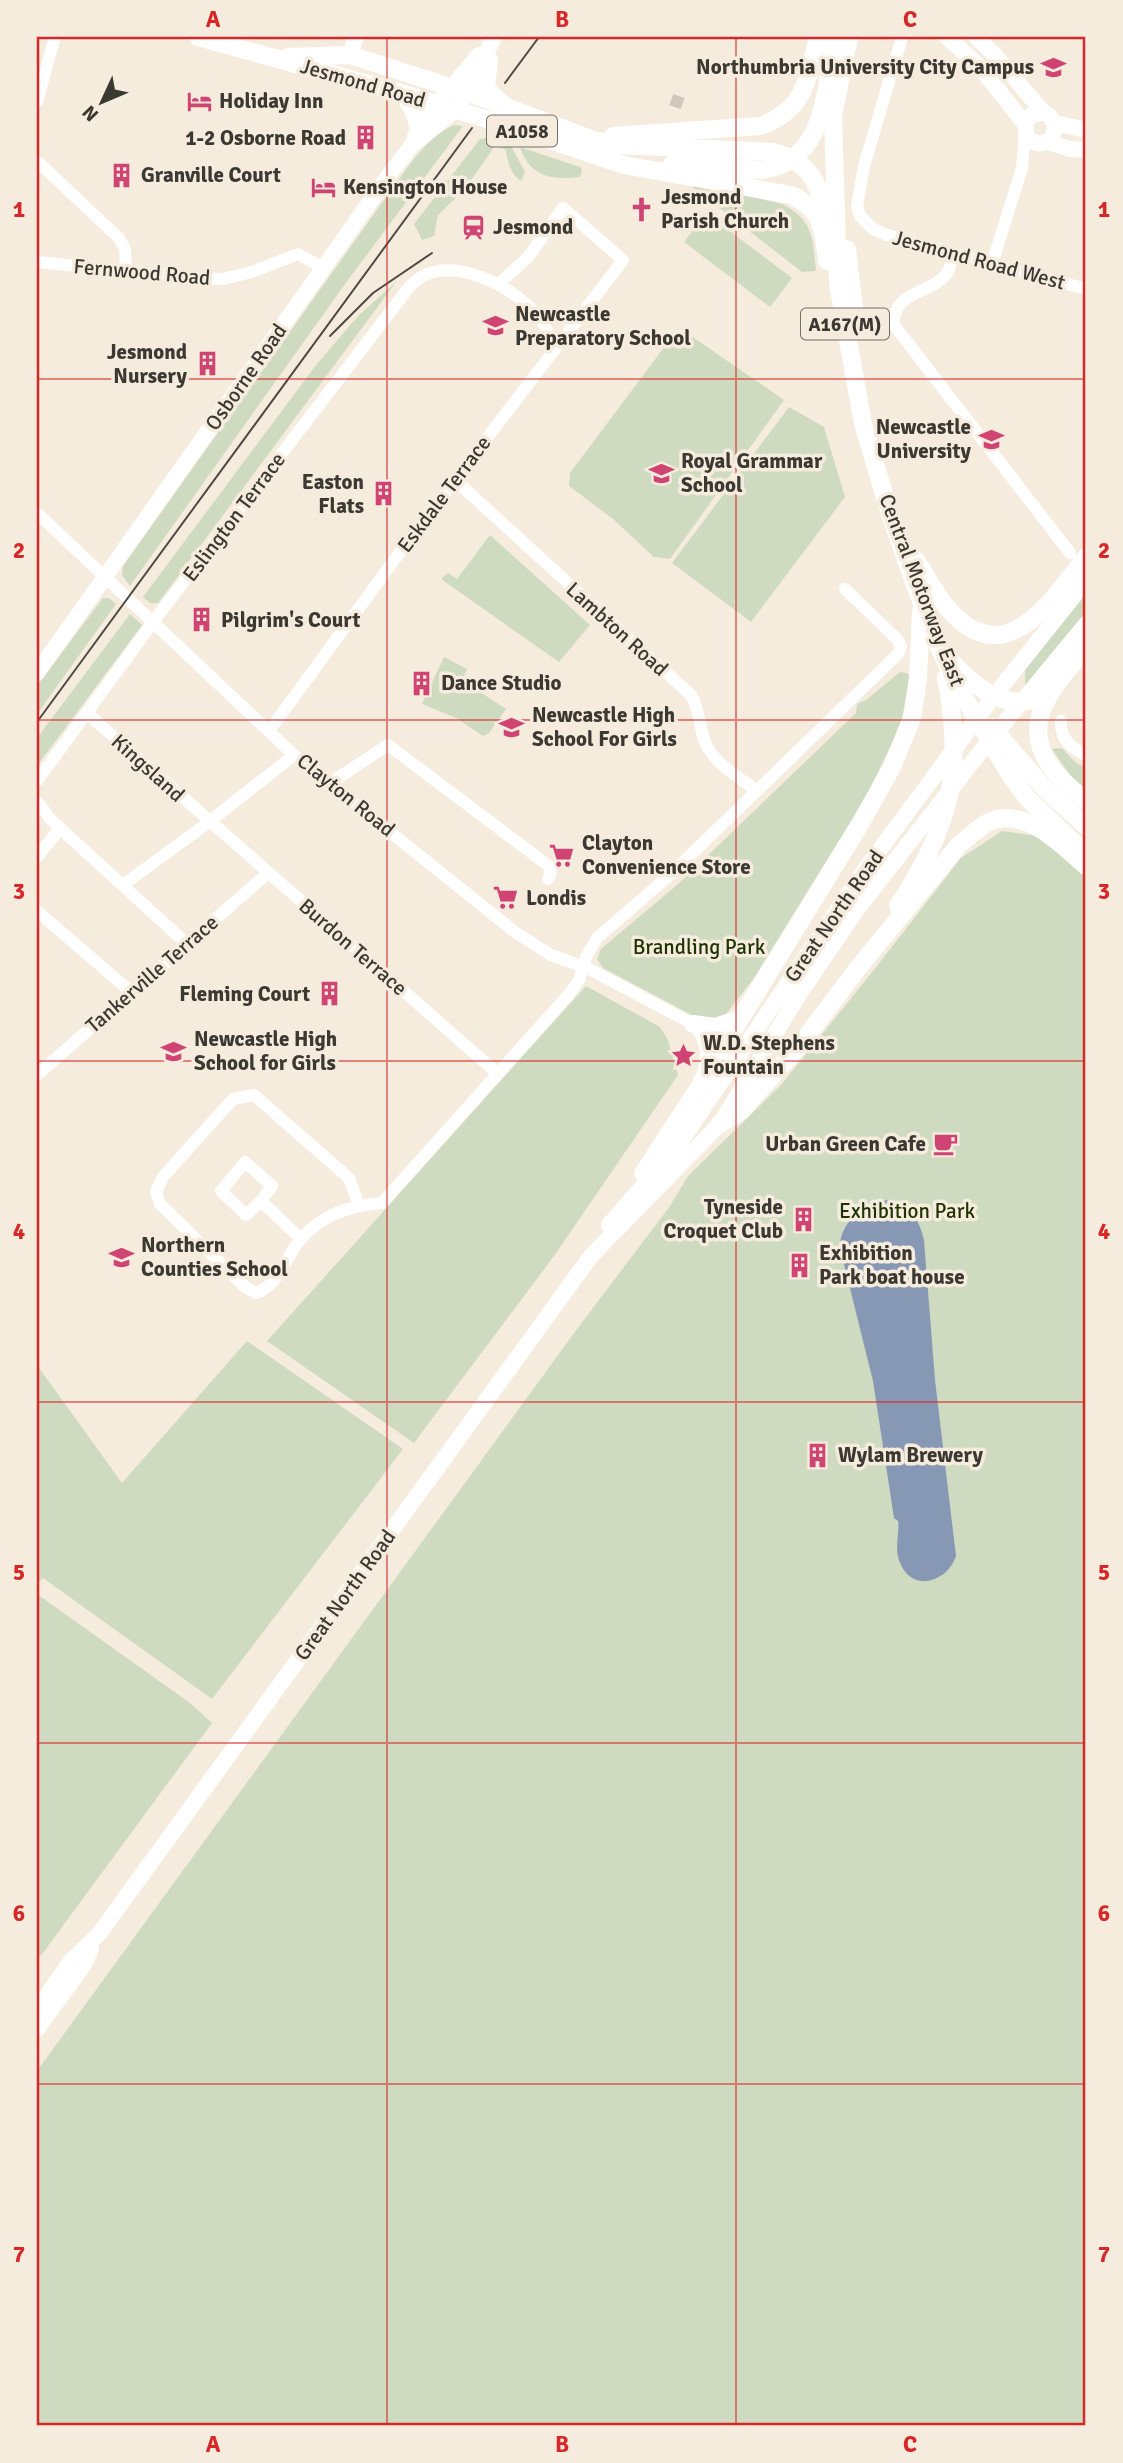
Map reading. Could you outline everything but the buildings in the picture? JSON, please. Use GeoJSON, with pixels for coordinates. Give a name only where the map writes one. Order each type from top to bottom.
{"type":"FeatureCollection","features":[{"type":"Feature","properties":{"kind":"highway","name":"Jesmond Road"},"geometry":{"type":"LineString","coordinates":[[198,37],[455,110]]}},
{"type":"Feature","properties":{"kind":"highway","name":"Central Motorway East"},"geometry":{"type":"LineString","coordinates":[[849,37],[833,115],[838,284],[863,424],[892,520],[925,598],[980,708],[1013,765],[1028,799],[1086,854]]}},
{"type":"Feature","properties":{"kind":"highway","name":"Central Motorway East"},"geometry":{"type":"LineString","coordinates":[[855,37],[842,105],[841,171],[863,383],[876,436],[915,559],[936,641],[978,724],[1013,765],[1045,789],[1086,826]]}},
{"type":"Feature","properties":{"kind":"highway"},"geometry":{"type":"LineString","coordinates":[[565,130],[612,136],[760,126],[789,112],[798,101],[823,38]]}},
{"type":"Feature","properties":{"kind":"highway"},"geometry":{"type":"LineString","coordinates":[[589,153],[677,164],[761,170],[783,165],[803,151],[818,125],[823,38]]}},
{"type":"Feature","properties":{"kind":"highway","name":"Jesmond Road"},"geometry":{"type":"LineString","coordinates":[[270,57],[350,55],[459,90]]}},
{"type":"Feature","properties":{"kind":"highway","name":"A1058"},"geometry":{"type":"LineString","coordinates":[[350,55],[349,71],[390,86],[402,94]]}},
{"type":"Feature","properties":{"kind":"highway","name":"A1058"},"geometry":{"type":"LineString","coordinates":[[459,90],[565,130]]}},
{"type":"Feature","properties":{"kind":"highway","name":"A1058"},"geometry":{"type":"LineString","coordinates":[[455,110],[589,153]]}},
{"type":"Feature","properties":{"kind":"highway","name":"A167(M)"},"geometry":{"type":"LineString","coordinates":[[565,130],[618,145],[773,152],[785,155],[810,172],[823,202],[839,316],[863,383]]}},
{"type":"Feature","properties":{"kind":"highway","name":"A167(M)"},"geometry":{"type":"LineString","coordinates":[[589,153],[624,165],[791,195],[814,210],[820,219],[824,240],[835,321],[863,424]]}},
{"type":"Feature","properties":{"kind":"highway","name":"A167(M)"},"geometry":{"type":"LineString","coordinates":[[915,559],[949,611],[973,629],[1000,634],[1022,628],[1035,618],[1056,594],[1078,555]]}},
{"type":"Feature","properties":{"kind":"highway","name":"A167(M)"},"geometry":{"type":"LineString","coordinates":[[702,1081],[824,884],[892,767],[912,718],[925,598]]}},
{"type":"Feature","properties":{"kind":"highway","name":"A167(M)"},"geometry":{"type":"LineString","coordinates":[[876,943],[934,843],[954,779],[954,715],[925,598]]}},
{"type":"Feature","properties":{"kind":"highway","name":"A167(M)"},"geometry":{"type":"LineString","coordinates":[[936,641],[951,661],[983,690],[1001,698],[1026,701],[1044,693]]}},
{"type":"Feature","properties":{"kind":"highway"},"geometry":{"type":"LineString","coordinates":[[1086,648],[1044,693],[1038,720],[1040,742],[1051,767],[1086,801]]}},
{"type":"Feature","properties":{"kind":"highway"},"geometry":{"type":"LineString","coordinates":[[720,1124],[741,1111],[776,1073],[876,943],[958,846],[975,831],[990,822],[1000,820],[1025,822],[1041,829],[1086,866]]}},
{"type":"Feature","properties":{"kind":"highway"},"geometry":{"type":"LineString","coordinates":[[693,1024],[715,1027],[740,1019]]}},
{"type":"Feature","properties":{"kind":"main road"},"geometry":{"type":"LineString","coordinates":[[350,55],[356,37]]}},
{"type":"Feature","properties":{"kind":"main road"},"geometry":{"type":"LineString","coordinates":[[415,137],[437,104],[459,90],[494,37]]}},
{"type":"Feature","properties":{"kind":"main road"},"geometry":{"type":"LineString","coordinates":[[494,37],[487,88],[496,99],[511,108]]}},
{"type":"Feature","properties":{"kind":"main road"},"geometry":{"type":"LineString","coordinates":[[947,37],[979,66],[1035,143],[1086,150]]}},
{"type":"Feature","properties":{"kind":"main road"},"geometry":{"type":"LineString","coordinates":[[976,37],[1049,118],[1054,136],[1046,143]]}},
{"type":"Feature","properties":{"kind":"main road","name":"Osborne Road"},"geometry":{"type":"LineString","coordinates":[[37,673],[415,137],[455,110],[459,90]]}},
{"type":"Feature","properties":{"kind":"main road"},"geometry":{"type":"LineString","coordinates":[[402,94],[414,114],[415,137]]}},
{"type":"Feature","properties":{"kind":"main road"},"geometry":{"type":"LineString","coordinates":[[1025,129],[1030,116],[1049,118],[1086,130]]}},
{"type":"Feature","properties":{"kind":"main road","name":"Great North Road"},"geometry":{"type":"LineString","coordinates":[[591,1256],[602,1233],[679,1144],[851,903],[966,733],[1086,581]]}},
{"type":"Feature","properties":{"kind":"main road","name":"Great North Road"},"geometry":{"type":"LineString","coordinates":[[851,903],[960,777],[1086,624]]}},
{"type":"Feature","properties":{"kind":"main road","name":"Great North Road"},"geometry":{"type":"LineString","coordinates":[[37,2029],[44,1999],[83,1966],[99,1934],[591,1256],[720,1124],[798,996],[837,922]]}},
{"type":"Feature","properties":{"kind":"main road"},"geometry":{"type":"LineString","coordinates":[[602,1233],[702,1081]]}},
{"type":"Feature","properties":{"kind":"street"},"geometry":{"type":"LineString","coordinates":[[37,102],[55,37]]}},
{"type":"Feature","properties":{"kind":"street","name":"Jesmond Road West"},"geometry":{"type":"LineString","coordinates":[[901,41],[864,166],[857,206],[860,216],[873,229],[953,254],[1086,289]]}},
{"type":"Feature","properties":{"kind":"street"},"geometry":{"type":"LineString","coordinates":[[992,264],[1021,167],[1025,129]]}},
{"type":"Feature","properties":{"kind":"street"},"geometry":{"type":"LineString","coordinates":[[1021,167],[1033,152],[1046,143]]}},
{"type":"Feature","properties":{"kind":"street"},"geometry":{"type":"LineString","coordinates":[[37,161],[120,238],[125,250],[126,271]]}},
{"type":"Feature","properties":{"kind":"street","name":"Eskdale Terrace"},"geometry":{"type":"LineString","coordinates":[[269,731],[455,480],[623,260],[563,208],[529,256],[499,284]]}},
{"type":"Feature","properties":{"kind":"street","name":"Fernwood Road"},"geometry":{"type":"LineString","coordinates":[[37,262],[223,279],[252,272],[298,254],[323,268]]}},
{"type":"Feature","properties":{"kind":"street"},"geometry":{"type":"LineString","coordinates":[[953,254],[949,271],[937,283],[898,304],[893,312],[894,325],[1078,555]]}},
{"type":"Feature","properties":{"kind":"street","name":"Eslington Terrace"},"geometry":{"type":"LineString","coordinates":[[37,781],[153,622],[410,286],[421,276],[444,270],[470,273],[499,284]]}},
{"type":"Feature","properties":{"kind":"street"},"geometry":{"type":"LineString","coordinates":[[499,284],[537,316],[547,330],[552,351]]}},
{"type":"Feature","properties":{"kind":"street","name":"Lambton Road"},"geometry":{"type":"LineString","coordinates":[[455,480],[691,695],[697,706],[706,745],[715,759],[757,791]]}},
{"type":"Feature","properties":{"kind":"street","name":"Clayton Road"},"geometry":{"type":"LineString","coordinates":[[37,513],[294,755],[515,932],[551,955],[583,967],[693,1024]]}},
{"type":"Feature","properties":{"kind":"street"},"geometry":{"type":"LineString","coordinates":[[359,1205],[349,1178],[254,1095],[233,1099],[163,1177],[156,1192],[160,1204],[244,1286],[256,1293],[269,1289],[301,1239],[334,1213],[359,1205],[382,1203],[570,993],[579,981],[597,938],[671,874],[898,654],[901,647],[898,640],[845,589]]}},
{"type":"Feature","properties":{"kind":"street","name":"Kingsland"},"geometry":{"type":"LineString","coordinates":[[88,714],[209,822]]}},
{"type":"Feature","properties":{"kind":"street"},"geometry":{"type":"LineString","coordinates":[[1061,721],[1060,728],[1068,744],[1086,755]]}},
{"type":"Feature","properties":{"kind":"street"},"geometry":{"type":"LineString","coordinates":[[330,783],[388,745],[549,866],[551,873],[548,879]]}},
{"type":"Feature","properties":{"kind":"street"},"geometry":{"type":"LineString","coordinates":[[123,885],[294,755]]}},
{"type":"Feature","properties":{"kind":"street"},"geometry":{"type":"LineString","coordinates":[[37,801],[60,828],[187,944]]}},
{"type":"Feature","properties":{"kind":"street","name":"Burdon Terrace"},"geometry":{"type":"LineString","coordinates":[[209,822],[497,1073]]}},
{"type":"Feature","properties":{"kind":"street"},"geometry":{"type":"LineString","coordinates":[[37,857],[60,828]]}},
{"type":"Feature","properties":{"kind":"street","name":"Tankerville Terrace"},"geometry":{"type":"LineString","coordinates":[[37,1075],[268,873]]}},
{"type":"Feature","properties":{"kind":"street"},"geometry":{"type":"LineString","coordinates":[[37,911],[131,992]]}},
{"type":"Feature","properties":{"kind":"street"},"geometry":{"type":"LineString","coordinates":[[693,1024],[703,1035],[707,1052],[702,1081]]}},
{"type":"Feature","properties":{"kind":"street"},"geometry":{"type":"LineString","coordinates":[[261,1201],[301,1239]]}},
{"type":"Feature","properties":{"kind":"green space"},"geometry":{"type":"Polygon","coordinates":[[[454,125],[463,126],[345,284],[130,586],[122,575],[123,566],[410,164],[435,137],[454,125]]]}},
{"type":"Feature","properties":{"kind":"green space"},"geometry":{"type":"Polygon","coordinates":[[[496,136],[509,142],[525,172],[521,181],[510,167],[506,150],[495,146],[464,190],[438,215],[434,236],[422,240],[414,224],[480,139],[496,136]]]}},
{"type":"Feature","properties":{"kind":"green space"},"geometry":{"type":"Polygon","coordinates":[[[520,147],[580,167],[580,177],[560,178],[543,174],[529,164],[520,147]]]}},
{"type":"Feature","properties":{"kind":"green space"},"geometry":{"type":"Polygon","coordinates":[[[685,181],[782,204],[792,210],[806,223],[810,231],[816,271],[802,272],[685,181]]]}},
{"type":"Feature","properties":{"kind":"green space"},"geometry":{"type":"Polygon","coordinates":[[[706,213],[792,278],[770,307],[684,242],[706,213]]]}},
{"type":"Feature","properties":{"kind":"green space"},"geometry":{"type":"Polygon","coordinates":[[[396,282],[158,603],[150,603],[143,597],[316,365],[358,316],[396,282]]]}},
{"type":"Feature","properties":{"kind":"green space"},"geometry":{"type":"Polygon","coordinates":[[[687,333],[784,400],[670,559],[654,557],[613,519],[569,486],[570,473],[671,338],[687,333]]]}},
{"type":"Feature","properties":{"kind":"green space"},"geometry":{"type":"Polygon","coordinates":[[[789,407],[824,427],[845,497],[751,622],[672,563],[789,407]]]}},
{"type":"Feature","properties":{"kind":"green space"},"geometry":{"type":"Polygon","coordinates":[[[490,535],[590,625],[559,662],[441,579],[448,573],[457,579],[490,535]]]}},
{"type":"Feature","properties":{"kind":"green space"},"geometry":{"type":"Polygon","coordinates":[[[1086,593],[1086,612],[1025,686],[1025,669],[1086,593]]]}},
{"type":"Feature","properties":{"kind":"green space"},"geometry":{"type":"Polygon","coordinates":[[[103,598],[109,598],[116,604],[37,714],[37,686],[103,598]]]}},
{"type":"Feature","properties":{"kind":"green space"},"geometry":{"type":"Polygon","coordinates":[[[130,614],[142,625],[37,766],[37,738],[130,614]]]}},
{"type":"Feature","properties":{"kind":"green space"},"geometry":{"type":"Polygon","coordinates":[[[444,657],[467,669],[462,680],[506,709],[489,733],[483,736],[456,718],[422,704],[444,657]]]}},
{"type":"Feature","properties":{"kind":"green space","name":"Brandling Park"},"geometry":{"type":"Polygon","coordinates":[[[900,672],[907,673],[910,677],[901,724],[867,795],[754,978],[723,1018],[705,1022],[603,968],[597,959],[601,949],[677,885],[856,713],[857,704],[866,700],[900,672]]]}},
{"type":"Feature","properties":{"kind":"green space"},"geometry":{"type":"Polygon","coordinates":[[[1062,748],[1075,762],[1086,768],[1086,789],[1072,778],[1052,749],[1062,748]]]}},
{"type":"Feature","properties":{"kind":"green space","name":"Exhibition Park"},"geometry":{"type":"Polygon","coordinates":[[[1002,831],[1044,837],[1086,871],[1086,2426],[37,2426],[37,2071],[574,1333],[670,1206],[688,1176],[781,1085],[961,858],[1002,831]]]}},
{"type":"Feature","properties":{"kind":"green space"},"geometry":{"type":"Polygon","coordinates":[[[586,986],[660,1027],[668,1040],[678,1075],[554,1256],[414,1443],[267,1341],[586,986]]]}},
{"type":"Feature","properties":{"kind":"green space"},"geometry":{"type":"Polygon","coordinates":[[[247,1341],[403,1449],[212,1699],[43,1578],[37,1585],[37,1365],[122,1483],[247,1341]]]}},
{"type":"Feature","properties":{"kind":"green space"},"geometry":{"type":"Polygon","coordinates":[[[37,1594],[190,1703],[212,1723],[37,1961],[37,1594]]]}},
{"type":"Feature","properties":{"kind":"water"},"geometry":{"type":"Polygon","coordinates":[[[883,1200],[899,1204],[911,1212],[919,1224],[924,1240],[935,1380],[956,1556],[946,1572],[939,1577],[922,1581],[907,1574],[899,1559],[898,1521],[894,1518],[873,1381],[840,1248],[843,1232],[853,1217],[867,1206],[883,1200]]]}},
{"type":"Feature","properties":{"kind":"tunnel"},"geometry":{"type":"LineString","coordinates":[[675,107],[679,96]]}},
{"type":"Feature","properties":{"kind":"tram line"},"geometry":{"type":"LineString","coordinates":[[505,83],[539,37]]}},
{"type":"Feature","properties":{"kind":"tram line"},"geometry":{"type":"LineString","coordinates":[[37,722],[472,128]]}},
{"type":"Feature","properties":{"kind":"tram line"},"geometry":{"type":"LineString","coordinates":[[330,336],[373,293],[432,253]]}},
{"type":"Feature","properties":{"kind":"place","name":"Northumbria University City Campus"},"geometry":{"type":"Point","coordinates":[1054,67]}},
{"type":"Feature","properties":{"kind":"place","name":"Holiday Inn"},"geometry":{"type":"Point","coordinates":[199,101]}},
{"type":"Feature","properties":{"kind":"place","name":"1-2 Osborne Road"},"geometry":{"type":"Point","coordinates":[366,138]}},
{"type":"Feature","properties":{"kind":"place","name":"Granville Court"},"geometry":{"type":"Point","coordinates":[121,175]}},
{"type":"Feature","properties":{"kind":"place","name":"Kensington House"},"geometry":{"type":"Point","coordinates":[323,187]}},
{"type":"Feature","properties":{"kind":"place","name":"Jesmond Parish Church"},"geometry":{"type":"Point","coordinates":[641,209]}},
{"type":"Feature","properties":{"kind":"place","name":"Jesmond"},"geometry":{"type":"Point","coordinates":[473,227]}},
{"type":"Feature","properties":{"kind":"place","name":"Newcastle Preparatory School"},"geometry":{"type":"Point","coordinates":[495,326]}},
{"type":"Feature","properties":{"kind":"place","name":"Jesmond Nursery"},"geometry":{"type":"Point","coordinates":[207,364]}},
{"type":"Feature","properties":{"kind":"place","name":"Newcastle University"},"geometry":{"type":"Point","coordinates":[991,439]}},
{"type":"Feature","properties":{"kind":"place","name":"Royal Grammar School"},"geometry":{"type":"Point","coordinates":[661,473]}},
{"type":"Feature","properties":{"kind":"place","name":"Easton Flats"},"geometry":{"type":"Point","coordinates":[384,494]}},
{"type":"Feature","properties":{"kind":"place","name":"Pilgrim's Court"},"geometry":{"type":"Point","coordinates":[201,620]}},
{"type":"Feature","properties":{"kind":"place","name":"Dance Studio"},"geometry":{"type":"Point","coordinates":[421,683]}},
{"type":"Feature","properties":{"kind":"place","name":"Newcastle High School For Girls"},"geometry":{"type":"Point","coordinates":[512,727]}},
{"type":"Feature","properties":{"kind":"place","name":"Clayton Convenience Store"},"geometry":{"type":"Point","coordinates":[562,855]}},
{"type":"Feature","properties":{"kind":"place","name":"Londis"},"geometry":{"type":"Point","coordinates":[506,898]}},
{"type":"Feature","properties":{"kind":"place","name":"Fleming Court"},"geometry":{"type":"Point","coordinates":[330,994]}},
{"type":"Feature","properties":{"kind":"place","name":"Newcastle High School for Girls"},"geometry":{"type":"Point","coordinates":[174,1051]}},
{"type":"Feature","properties":{"kind":"place","name":"W.D. Stephens Fountain"},"geometry":{"type":"Point","coordinates":[683,1055]}},
{"type":"Feature","properties":{"kind":"place","name":"Urban Green Cafe"},"geometry":{"type":"Point","coordinates":[946,1144]}},
{"type":"Feature","properties":{"kind":"place","name":"Tyneside Croquet Club"},"geometry":{"type":"Point","coordinates":[803,1219]}},
{"type":"Feature","properties":{"kind":"place","name":"Northern Counties School"},"geometry":{"type":"Point","coordinates":[121,1257]}},
{"type":"Feature","properties":{"kind":"place","name":"Exhibition Park boat house"},"geometry":{"type":"Point","coordinates":[799,1265]}},
{"type":"Feature","properties":{"kind":"place","name":"Wylam Brewery"},"geometry":{"type":"Point","coordinates":[818,1455]}}]}
